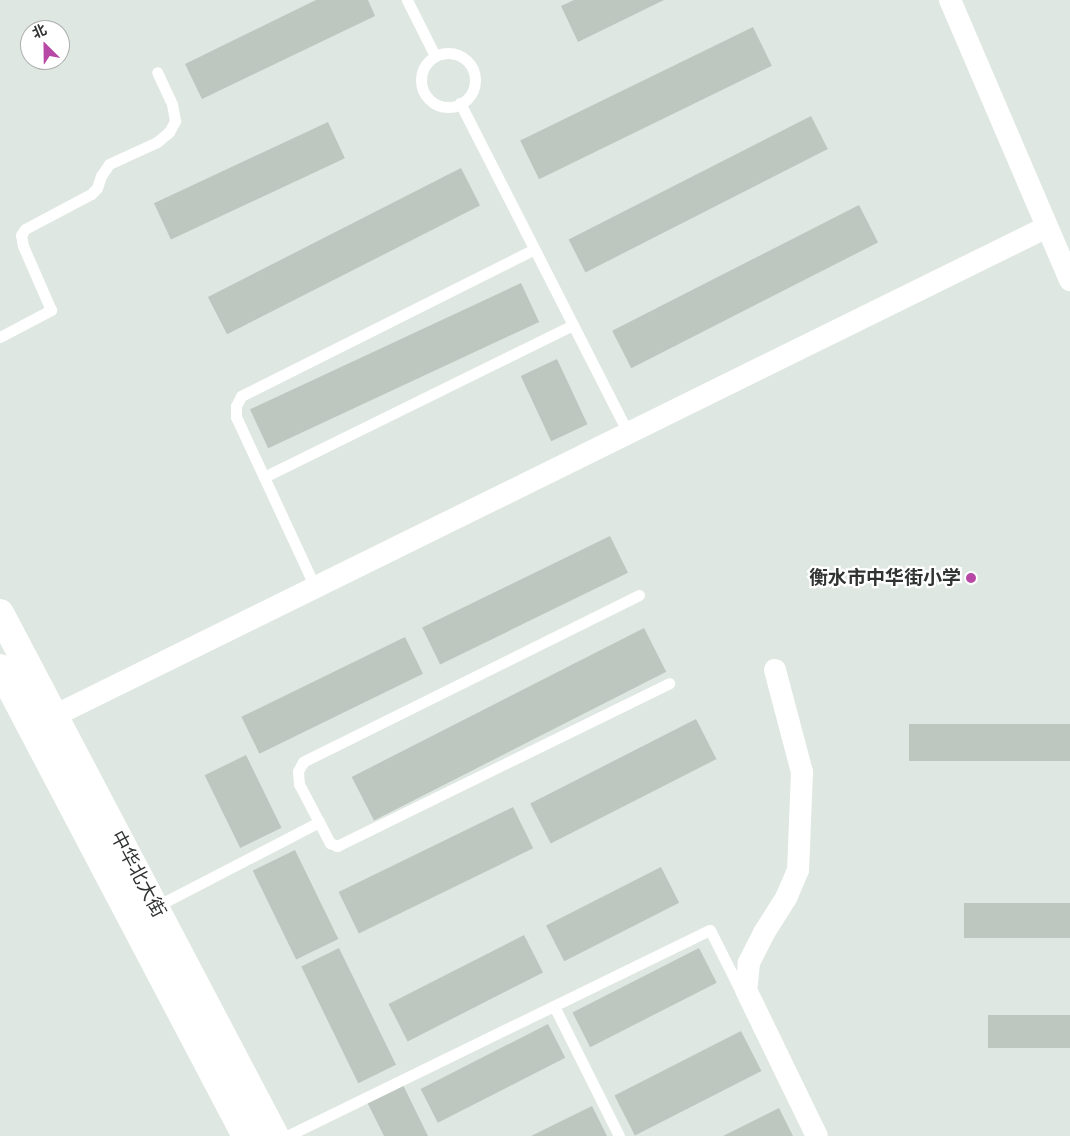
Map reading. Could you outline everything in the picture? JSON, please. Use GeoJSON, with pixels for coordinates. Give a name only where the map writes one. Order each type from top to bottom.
{"type":"FeatureCollection","features":[{"type":"Feature","properties":{"kind":"main road","name":"中华北大街"},"geometry":{"type":"LineString","coordinates":[[0,613],[275,1136]]}},
{"type":"Feature","properties":{"kind":"main road","name":"中华北大街"},"geometry":{"type":"LineString","coordinates":[[0,668],[246,1136]]}},
{"type":"Feature","properties":{"kind":"street"},"geometry":{"type":"LineString","coordinates":[[950,0],[1070,280]]}},
{"type":"Feature","properties":{"kind":"street"},"geometry":{"type":"LineString","coordinates":[[54,716],[1047,227]]}},
{"type":"Feature","properties":{"kind":"street"},"geometry":{"type":"LineString","coordinates":[[775,670],[802,772],[798,870],[786,898],[764,933],[749,963],[746,990],[817,1136]]}},
{"type":"Feature","properties":{"kind":"lane"},"geometry":{"type":"LineString","coordinates":[[407,0],[435,56]]}},
{"type":"Feature","properties":{"kind":"lane"},"geometry":{"type":"LineString","coordinates":[[448,52],[456,54],[470,64],[474,73],[475,84],[471,94],[460,103],[443,106],[433,102],[425,94],[421,77],[426,63],[435,56],[448,52]]}},
{"type":"Feature","properties":{"kind":"lane"},"geometry":{"type":"LineString","coordinates":[[0,337],[51,310],[23,246],[21,235],[25,229],[91,194],[97,188],[101,176],[109,164],[157,142],[169,132],[175,121],[172,104],[157,72]]}},
{"type":"Feature","properties":{"kind":"lane"},"geometry":{"type":"LineString","coordinates":[[460,103],[628,433]]}},
{"type":"Feature","properties":{"kind":"lane"},"geometry":{"type":"LineString","coordinates":[[315,588],[236,417],[236,406],[241,396],[534,249]]}},
{"type":"Feature","properties":{"kind":"lane"},"geometry":{"type":"LineString","coordinates":[[264,477],[573,325]]}},
{"type":"Feature","properties":{"kind":"lane"},"geometry":{"type":"LineString","coordinates":[[639,595],[303,762],[298,771],[299,784],[330,844],[337,846],[668,683]]}},
{"type":"Feature","properties":{"kind":"lane"},"geometry":{"type":"LineString","coordinates":[[155,907],[319,822]]}},
{"type":"Feature","properties":{"kind":"lane"},"geometry":{"type":"LineString","coordinates":[[287,1136],[710,930],[738,986],[746,990]]}},
{"type":"Feature","properties":{"kind":"lane"},"geometry":{"type":"LineString","coordinates":[[554,1006],[619,1136]]}},
{"type":"Feature","properties":{"kind":"building"},"geometry":{"type":"Polygon","coordinates":[[[316,0],[368,0],[375,16],[202,99],[185,64],[316,0]]]}},
{"type":"Feature","properties":{"kind":"building"},"geometry":{"type":"Polygon","coordinates":[[[574,0],[664,0],[578,42],[561,6],[574,0]]]}},
{"type":"Feature","properties":{"kind":"building"},"geometry":{"type":"Polygon","coordinates":[[[753,27],[772,66],[539,179],[520,141],[753,27]]]}},
{"type":"Feature","properties":{"kind":"building"},"geometry":{"type":"Polygon","coordinates":[[[811,116],[828,149],[585,272],[569,239],[811,116]]]}},
{"type":"Feature","properties":{"kind":"building"},"geometry":{"type":"Polygon","coordinates":[[[328,122],[345,158],[171,239],[154,203],[328,122]]]}},
{"type":"Feature","properties":{"kind":"building"},"geometry":{"type":"Polygon","coordinates":[[[461,168],[480,205],[227,334],[208,297],[461,168]]]}},
{"type":"Feature","properties":{"kind":"building"},"geometry":{"type":"Polygon","coordinates":[[[859,205],[878,242],[631,368],[612,331],[859,205]]]}},
{"type":"Feature","properties":{"kind":"building"},"geometry":{"type":"Polygon","coordinates":[[[521,283],[539,322],[268,448],[250,409],[521,283]]]}},
{"type":"Feature","properties":{"kind":"building"},"geometry":{"type":"Polygon","coordinates":[[[557,359],[587,424],[551,441],[521,376],[557,359]]]}},
{"type":"Feature","properties":{"kind":"building"},"geometry":{"type":"Polygon","coordinates":[[[610,536],[628,573],[440,664],[422,628],[610,536]]]}},
{"type":"Feature","properties":{"kind":"building"},"geometry":{"type":"Polygon","coordinates":[[[644,628],[666,672],[374,821],[352,777],[644,628]]]}},
{"type":"Feature","properties":{"kind":"building"},"geometry":{"type":"Polygon","coordinates":[[[405,637],[423,674],[259,754],[241,717],[405,637]]]}},
{"type":"Feature","properties":{"kind":"building"},"geometry":{"type":"Polygon","coordinates":[[[696,719],[716,759],[551,844],[530,803],[696,719]]]}},
{"type":"Feature","properties":{"kind":"building"},"geometry":{"type":"Polygon","coordinates":[[[909,724],[1070,724],[1070,761],[909,761],[909,724]]]}},
{"type":"Feature","properties":{"kind":"building"},"geometry":{"type":"Polygon","coordinates":[[[246,755],[282,828],[240,848],[205,775],[246,755]]]}},
{"type":"Feature","properties":{"kind":"building"},"geometry":{"type":"Polygon","coordinates":[[[513,807],[533,848],[359,933],[339,892],[513,807]]]}},
{"type":"Feature","properties":{"kind":"building"},"geometry":{"type":"Polygon","coordinates":[[[295,850],[338,939],[296,960],[253,871],[295,850]]]}},
{"type":"Feature","properties":{"kind":"building"},"geometry":{"type":"Polygon","coordinates":[[[661,867],[679,903],[564,961],[546,926],[661,867]]]}},
{"type":"Feature","properties":{"kind":"building"},"geometry":{"type":"Polygon","coordinates":[[[964,903],[1070,903],[1070,938],[964,938],[964,903]]]}},
{"type":"Feature","properties":{"kind":"building"},"geometry":{"type":"Polygon","coordinates":[[[524,935],[543,972],[408,1041],[389,1004],[524,935]]]}},
{"type":"Feature","properties":{"kind":"building"},"geometry":{"type":"Polygon","coordinates":[[[339,948],[396,1065],[358,1083],[301,966],[339,948]]]}},
{"type":"Feature","properties":{"kind":"building"},"geometry":{"type":"Polygon","coordinates":[[[699,948],[717,983],[590,1047],[572,1012],[699,948]]]}},
{"type":"Feature","properties":{"kind":"building"},"geometry":{"type":"Polygon","coordinates":[[[988,1015],[1070,1015],[1070,1048],[988,1048],[988,1015]]]}},
{"type":"Feature","properties":{"kind":"building"},"geometry":{"type":"Polygon","coordinates":[[[548,1024],[565,1058],[438,1123],[421,1089],[548,1024]]]}},
{"type":"Feature","properties":{"kind":"building"},"geometry":{"type":"Polygon","coordinates":[[[741,1031],[761,1071],[635,1136],[614,1095],[741,1031]]]}},
{"type":"Feature","properties":{"kind":"building"},"geometry":{"type":"Polygon","coordinates":[[[403,1085],[428,1136],[384,1136],[367,1102],[403,1085]]]}},
{"type":"Feature","properties":{"kind":"building"},"geometry":{"type":"Polygon","coordinates":[[[592,1106],[607,1136],[531,1136],[592,1106]]]}},
{"type":"Feature","properties":{"kind":"building"},"geometry":{"type":"Polygon","coordinates":[[[779,1108],[793,1136],[723,1136],[779,1108]]]}},
{"type":"Feature","properties":{"kind":"place","name":"衡水市中华街小学"},"geometry":{"type":"Point","coordinates":[971,578]}}]}
